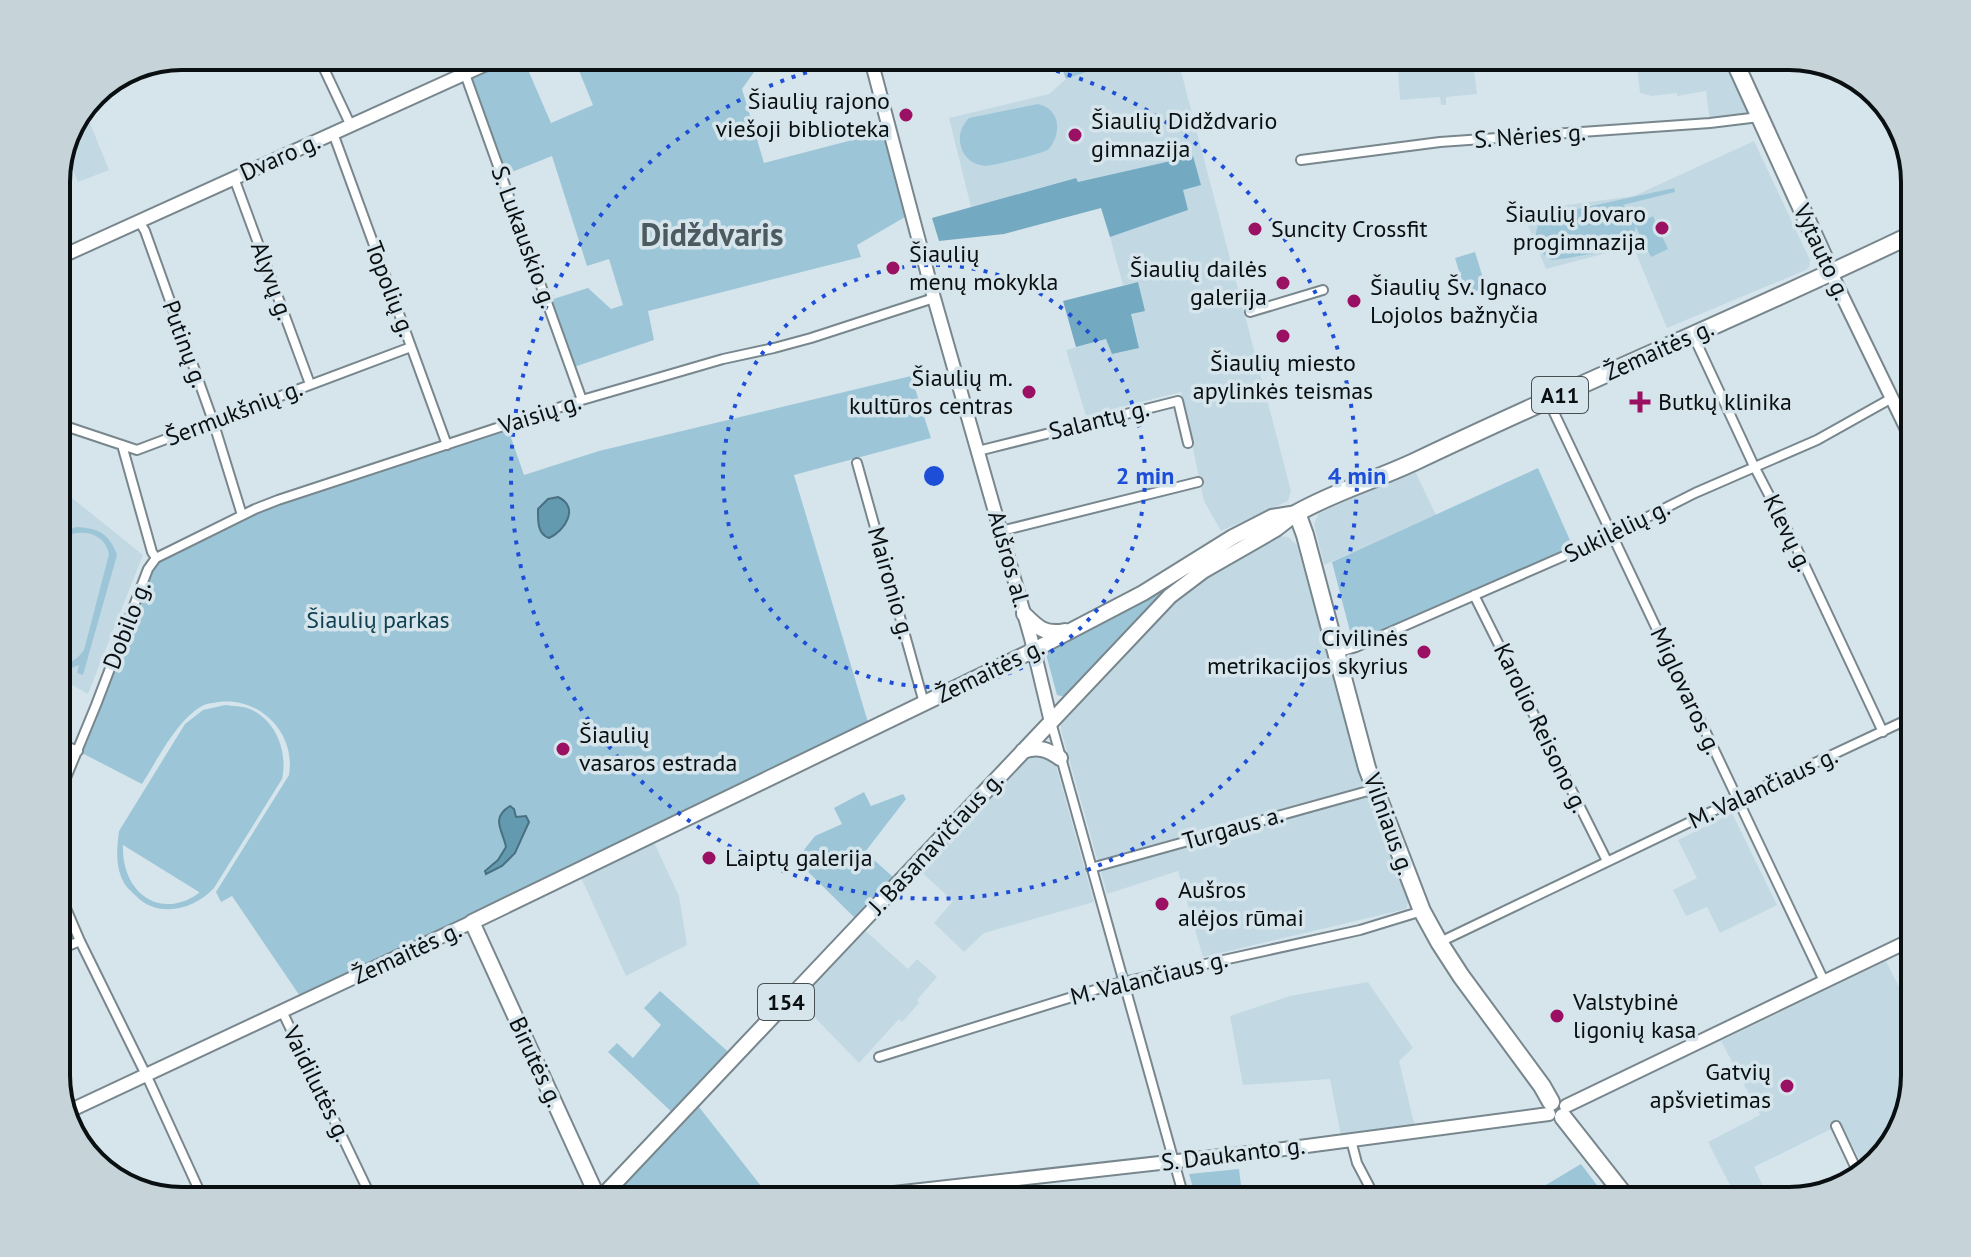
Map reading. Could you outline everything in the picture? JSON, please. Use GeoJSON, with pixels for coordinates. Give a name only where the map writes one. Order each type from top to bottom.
{"type":"FeatureCollection","features":[{"type":"Feature","properties":{"kind":"highway","name":"Vytauto g."},"geometry":{"type":"LineString","coordinates":[[1738,70],[1831,273]]}},
{"type":"Feature","properties":{"kind":"highway","name":"Žemaitės g."},"geometry":{"type":"LineString","coordinates":[[1297,513],[1901,240]]}},
{"type":"Feature","properties":{"kind":"highway","name":"Vilniaus g."},"geometry":{"type":"LineString","coordinates":[[1297,513],[1367,768],[1422,911],[1461,976],[1557,1110],[1618,1187]]}},
{"type":"Feature","properties":{"kind":"main road","name":"Dvaro g."},"geometry":{"type":"LineString","coordinates":[[70,253],[474,70]]}},
{"type":"Feature","properties":{"kind":"main road","name":"Aušros al."},"geometry":{"type":"LineString","coordinates":[[874,70],[934,298],[1034,650],[1051,722]]}},
{"type":"Feature","properties":{"kind":"main road","name":"Vytauto g."},"geometry":{"type":"LineString","coordinates":[[1831,273],[1901,417]]}},
{"type":"Feature","properties":{"kind":"main road","name":"Žemaitės g."},"geometry":{"type":"LineString","coordinates":[[75,1108],[472,922],[1034,650],[1143,593],[1233,537],[1272,517],[1297,513]]}},
{"type":"Feature","properties":{"kind":"main road","name":"J. Basanavičiaus g."},"geometry":{"type":"LineString","coordinates":[[612,1187],[1170,596],[1203,571],[1276,529],[1297,513]]}},
{"type":"Feature","properties":{"kind":"main road"},"geometry":{"type":"LineString","coordinates":[[1024,614],[1041,631],[1054,633],[1073,630]]}},
{"type":"Feature","properties":{"kind":"main road"},"geometry":{"type":"LineString","coordinates":[[1023,751],[1045,749],[1060,758]]}},
{"type":"Feature","properties":{"kind":"main road","name":"Birutės g."},"geometry":{"type":"LineString","coordinates":[[472,922],[593,1187]]}},
{"type":"Feature","properties":{"kind":"main road","name":"S. Daukanto g."},"geometry":{"type":"LineString","coordinates":[[941,1187],[1351,1140],[1557,1110],[1901,945]]}},
{"type":"Feature","properties":{"kind":"street"},"geometry":{"type":"LineString","coordinates":[[325,70],[351,126]]}},
{"type":"Feature","properties":{"kind":"street","name":"S. Lukauskio g."},"geometry":{"type":"LineString","coordinates":[[465,74],[582,400]]}},
{"type":"Feature","properties":{"kind":"street","name":"S. Nėries g."},"geometry":{"type":"LineString","coordinates":[[1301,160],[1440,142],[1759,117]]}},
{"type":"Feature","properties":{"kind":"street","name":"Topolių g."},"geometry":{"type":"LineString","coordinates":[[333,133],[447,445]]}},
{"type":"Feature","properties":{"kind":"street","name":"Alyvų g."},"geometry":{"type":"LineString","coordinates":[[234,178],[310,384]]}},
{"type":"Feature","properties":{"kind":"street","name":"Putinų g."},"geometry":{"type":"LineString","coordinates":[[139,221],[213,421],[242,515]]}},
{"type":"Feature","properties":{"kind":"street"},"geometry":{"type":"LineString","coordinates":[[1250,312],[1323,290]]}},
{"type":"Feature","properties":{"kind":"street","name":"Vaisių g."},"geometry":{"type":"LineString","coordinates":[[156,558],[278,500],[582,400],[723,359],[811,338],[934,298]]}},
{"type":"Feature","properties":{"kind":"street","name":"Klevų g."},"geometry":{"type":"LineString","coordinates":[[1693,335],[1883,732]]}},
{"type":"Feature","properties":{"kind":"street","name":"Šermukšnių g."},"geometry":{"type":"LineString","coordinates":[[70,428],[137,450],[411,347]]}},
{"type":"Feature","properties":{"kind":"street","name":"Sukilėlių g."},"geometry":{"type":"LineString","coordinates":[[1337,653],[1612,535],[1695,493],[1817,440],[1892,398]]}},
{"type":"Feature","properties":{"kind":"street","name":"Miglovaros g."},"geometry":{"type":"LineString","coordinates":[[1548,400],[1824,981]]}},
{"type":"Feature","properties":{"kind":"street","name":"Salantų g."},"geometry":{"type":"LineString","coordinates":[[978,451],[1178,401],[1188,443]]}},
{"type":"Feature","properties":{"kind":"street","name":"Dobilo g."},"geometry":{"type":"LineString","coordinates":[[70,770],[148,569],[156,558],[122,445]]}},
{"type":"Feature","properties":{"kind":"street","name":"Maironio g."},"geometry":{"type":"LineString","coordinates":[[857,463],[924,703]]}},
{"type":"Feature","properties":{"kind":"street"},"geometry":{"type":"LineString","coordinates":[[1001,531],[1198,482]]}},
{"type":"Feature","properties":{"kind":"street","name":"Karolio Reisono g."},"geometry":{"type":"LineString","coordinates":[[1474,595],[1607,861]]}},
{"type":"Feature","properties":{"kind":"street","name":"Aušros al."},"geometry":{"type":"LineString","coordinates":[[1051,722],[1181,1187]]}},
{"type":"Feature","properties":{"kind":"street","name":"M. Valančiaus g."},"geometry":{"type":"LineString","coordinates":[[1439,942],[1901,723]]}},
{"type":"Feature","properties":{"kind":"street"},"geometry":{"type":"LineString","coordinates":[[70,748],[78,751]]}},
{"type":"Feature","properties":{"kind":"street","name":"Turgaus a."},"geometry":{"type":"LineString","coordinates":[[1091,868],[1375,789]]}},
{"type":"Feature","properties":{"kind":"street","name":"M. Valančiaus g."},"geometry":{"type":"LineString","coordinates":[[879,1057],[1122,981],[1360,930],[1422,911]]}},
{"type":"Feature","properties":{"kind":"street"},"geometry":{"type":"LineString","coordinates":[[70,918],[198,1187]]}},
{"type":"Feature","properties":{"kind":"street"},"geometry":{"type":"LineString","coordinates":[[70,945],[80,941]]}},
{"type":"Feature","properties":{"kind":"street","name":"Vaidilutės g."},"geometry":{"type":"LineString","coordinates":[[282,1011],[366,1187]]}},
{"type":"Feature","properties":{"kind":"street"},"geometry":{"type":"LineString","coordinates":[[1836,1126],[1855,1165]]}},
{"type":"Feature","properties":{"kind":"street"},"geometry":{"type":"LineString","coordinates":[[1351,1140],[1357,1163],[1370,1187]]}},
{"type":"Feature","properties":{"kind":"street"},"geometry":{"type":"LineString","coordinates":[[984,1182],[986,1187]]}},
{"type":"Feature","properties":{"kind":"shaded area"},"geometry":{"type":"Polygon","coordinates":[[[1092,70],[1181,70],[1291,491],[1288,501],[1221,531],[1204,501],[1181,392],[1086,416],[1066,350],[1107,339],[1130,314],[1138,282],[1123,285],[1110,237],[1188,210],[1077,182],[1075,178],[971,207],[949,118],[1049,94],[1066,79],[1092,70]]]}},
{"type":"Feature","properties":{"kind":"shaded area"},"geometry":{"type":"Polygon","coordinates":[[[1398,70],[1474,70],[1477,94],[1446,97],[1446,105],[1441,105],[1440,97],[1400,100],[1398,70]]]}},
{"type":"Feature","properties":{"kind":"shaded area"},"geometry":{"type":"Polygon","coordinates":[[[1638,70],[1730,70],[1751,120],[1710,123],[1706,91],[1677,96],[1677,93],[1652,96],[1640,93],[1638,70]]]}},
{"type":"Feature","properties":{"kind":"shaded area"},"geometry":{"type":"Polygon","coordinates":[[[89,121],[109,170],[78,182],[71,166],[82,132],[89,121]]]}},
{"type":"Feature","properties":{"kind":"shaded area","name":"Šiaulių Jovaro progimnazija"},"geometry":{"type":"Polygon","coordinates":[[[1754,141],[1810,260],[1806,270],[1667,328],[1633,246],[1546,269],[1522,211],[1634,196],[1754,141]]]}},
{"type":"Feature","properties":{"kind":"shaded area"},"geometry":{"type":"Polygon","coordinates":[[[1193,156],[1201,185],[1183,190],[1188,210],[1110,237],[1101,208],[1004,234],[939,241],[932,218],[1076,178],[1078,182],[1193,156]]]}},
{"type":"Feature","properties":{"kind":"shaded area"},"geometry":{"type":"Polygon","coordinates":[[[1138,282],[1145,311],[1131,314],[1139,348],[1112,354],[1106,339],[1076,347],[1063,301],[1138,282]]]}},
{"type":"Feature","properties":{"kind":"shaded area"},"geometry":{"type":"Polygon","coordinates":[[[1414,469],[1436,515],[1324,565],[1314,524],[1318,514],[1414,469]]]}},
{"type":"Feature","properties":{"kind":"shaded area"},"geometry":{"type":"Polygon","coordinates":[[[70,496],[143,555],[88,694],[70,684],[70,496]]]}},
{"type":"Feature","properties":{"kind":"shaded area"},"geometry":{"type":"Polygon","coordinates":[[[558,497],[568,507],[568,519],[549,538],[540,530],[538,509],[548,499],[558,497]]]}},
{"type":"Feature","properties":{"kind":"shaded area"},"geometry":{"type":"Polygon","coordinates":[[[1276,536],[1288,537],[1297,545],[1354,750],[1409,899],[1406,909],[1203,957],[1178,871],[1107,894],[1061,724],[1066,715],[1176,600],[1276,536]]]}},
{"type":"Feature","properties":{"kind":"shaded area"},"geometry":{"type":"Polygon","coordinates":[[[1040,752],[1055,762],[1094,902],[984,933],[964,952],[934,923],[953,901],[919,870],[1031,753],[1040,752]]]}},
{"type":"Feature","properties":{"kind":"shaded area"},"geometry":{"type":"Polygon","coordinates":[[[510,806],[516,817],[526,816],[529,822],[515,853],[502,866],[486,874],[485,871],[498,860],[506,847],[499,820],[510,806]]]}},
{"type":"Feature","properties":{"kind":"shaded area"},"geometry":{"type":"Polygon","coordinates":[[[1732,813],[1777,905],[1720,933],[1707,907],[1686,916],[1673,890],[1697,878],[1678,840],[1732,813]]]}},
{"type":"Feature","properties":{"kind":"shaded area"},"geometry":{"type":"Polygon","coordinates":[[[651,836],[679,896],[687,945],[626,976],[578,871],[651,836]]]}},
{"type":"Feature","properties":{"kind":"shaded area"},"geometry":{"type":"Polygon","coordinates":[[[859,925],[908,969],[917,959],[937,977],[902,1022],[899,1019],[859,1063],[793,995],[859,925]]]}},
{"type":"Feature","properties":{"kind":"shaded area"},"geometry":{"type":"Polygon","coordinates":[[[1886,961],[1901,991],[1901,1075],[1899,1097],[1889,1125],[1861,1161],[1841,1124],[1754,1167],[1763,1187],[1731,1187],[1708,1142],[1760,1115],[1721,1041],[1886,961]]]}},
{"type":"Feature","properties":{"kind":"shaded area"},"geometry":{"type":"Polygon","coordinates":[[[1368,982],[1413,1048],[1399,1061],[1416,1131],[1342,1141],[1330,1079],[1243,1085],[1230,1016],[1290,996],[1368,982]]]}},
{"type":"Feature","properties":{"kind":"green space"},"geometry":{"type":"Polygon","coordinates":[[[474,70],[528,70],[551,123],[593,105],[579,70],[755,70],[742,89],[764,163],[883,132],[905,217],[857,245],[861,257],[648,311],[654,340],[571,368],[547,301],[588,288],[611,309],[623,305],[609,259],[587,266],[552,156],[502,176],[465,74],[474,70]]]}},
{"type":"Feature","properties":{"kind":"green space"},"geometry":{"type":"Polygon","coordinates":[[[1062,70],[1092,70],[1066,79],[1062,70]]]}},
{"type":"Feature","properties":{"kind":"green space"},"geometry":{"type":"Polygon","coordinates":[[[1038,104],[1051,111],[1057,123],[1056,137],[1048,150],[985,166],[973,162],[964,154],[960,135],[969,118],[1038,104]]]}},
{"type":"Feature","properties":{"kind":"green space"},"geometry":{"type":"Polygon","coordinates":[[[1674,188],[1675,192],[1623,205],[1632,217],[1634,234],[1622,244],[1590,254],[1552,260],[1542,253],[1537,244],[1539,223],[1529,225],[1527,220],[1674,188]]]}},
{"type":"Feature","properties":{"kind":"green space"},"geometry":{"type":"Polygon","coordinates":[[[1653,216],[1668,249],[1651,257],[1635,225],[1653,216]]]}},
{"type":"Feature","properties":{"kind":"green space"},"geometry":{"type":"Polygon","coordinates":[[[1475,252],[1486,288],[1466,294],[1455,258],[1475,252]]]}},
{"type":"Feature","properties":{"kind":"green space","name":"Šiaulių parkas"},"geometry":{"type":"Polygon","coordinates":[[[911,376],[931,438],[794,475],[870,729],[668,820],[464,918],[472,922],[304,1002],[232,896],[221,902],[216,892],[289,775],[287,746],[272,721],[249,706],[234,702],[204,705],[176,731],[142,784],[78,751],[152,562],[255,509],[507,426],[524,475],[599,451],[911,376]]]}},
{"type":"Feature","properties":{"kind":"green space"},"geometry":{"type":"Polygon","coordinates":[[[1538,468],[1573,547],[1353,643],[1332,562],[1538,468]]]}},
{"type":"Feature","properties":{"kind":"green space"},"geometry":{"type":"Polygon","coordinates":[[[77,527],[102,534],[111,542],[117,555],[83,675],[77,673],[79,665],[70,669],[70,662],[84,650],[109,554],[100,539],[84,533],[70,536],[70,530],[77,527]]]}},
{"type":"Feature","properties":{"kind":"green space"},"geometry":{"type":"Polygon","coordinates":[[[1165,588],[1167,592],[1065,697],[1057,695],[1046,654],[1049,648],[1165,588]]]}},
{"type":"Feature","properties":{"kind":"green space"},"geometry":{"type":"Polygon","coordinates":[[[225,705],[247,708],[259,714],[274,730],[282,749],[282,779],[206,896],[175,909],[154,907],[135,895],[120,875],[117,850],[119,831],[185,724],[203,710],[225,705]],[[123,845],[128,876],[145,897],[170,904],[184,901],[199,892],[123,845]]]}},
{"type":"Feature","properties":{"kind":"green space"},"geometry":{"type":"Polygon","coordinates":[[[864,792],[871,806],[903,794],[906,799],[865,852],[893,877],[856,919],[796,860],[815,836],[842,824],[834,808],[864,792]]]}},
{"type":"Feature","properties":{"kind":"green space"},"geometry":{"type":"Polygon","coordinates":[[[660,991],[734,1057],[677,1117],[608,1052],[617,1043],[633,1058],[661,1025],[644,1008],[660,991]]]}},
{"type":"Feature","properties":{"kind":"green space"},"geometry":{"type":"Polygon","coordinates":[[[699,1107],[762,1187],[621,1187],[699,1107]]]}},
{"type":"Feature","properties":{"kind":"green space"},"geometry":{"type":"Polygon","coordinates":[[[1581,1164],[1598,1187],[1542,1187],[1581,1164]]]}},
{"type":"Feature","properties":{"kind":"green space"},"geometry":{"type":"Polygon","coordinates":[[[1239,1169],[1241,1187],[1193,1187],[1189,1174],[1239,1169]]]}},
{"type":"Feature","properties":{"kind":"place","name":"Šiaulių rajono viešoji biblioteka"},"geometry":{"type":"Point","coordinates":[906,115]}},
{"type":"Feature","properties":{"kind":"place","name":"Šiaulių Didždvario gimnazija"},"geometry":{"type":"Point","coordinates":[1075,135]}},
{"type":"Feature","properties":{"kind":"place","name":"Šiaulių Jovaro progimnazija"},"geometry":{"type":"Point","coordinates":[1662,228]}},
{"type":"Feature","properties":{"kind":"place","name":"Suncity Crossfit"},"geometry":{"type":"Point","coordinates":[1255,229]}},
{"type":"Feature","properties":{"kind":"place","name":"Šiaulių menų mokykla"},"geometry":{"type":"Point","coordinates":[893,268]}},
{"type":"Feature","properties":{"kind":"place","name":"Šiaulių dailės galerija"},"geometry":{"type":"Point","coordinates":[1283,283]}},
{"type":"Feature","properties":{"kind":"place","name":"Šiaulių Šv. Ignaco Lojolos bažnyčia"},"geometry":{"type":"Point","coordinates":[1354,301]}},
{"type":"Feature","properties":{"kind":"place","name":"Šiaulių miesto apylinkės teismas"},"geometry":{"type":"Point","coordinates":[1283,336]}},
{"type":"Feature","properties":{"kind":"place","name":"Šiaulių m. kultūros centras"},"geometry":{"type":"Point","coordinates":[1029,392]}},
{"type":"Feature","properties":{"kind":"place","name":"Butkų klinika"},"geometry":{"type":"Point","coordinates":[1640,402]}},
{"type":"Feature","properties":{"kind":"place","name":"Civilinės metrikacijos skyrius"},"geometry":{"type":"Point","coordinates":[1424,652]}},
{"type":"Feature","properties":{"kind":"place","name":"Šiaulių vasaros estrada"},"geometry":{"type":"Point","coordinates":[563,749]}},
{"type":"Feature","properties":{"kind":"place","name":"Laiptų galerija"},"geometry":{"type":"Point","coordinates":[709,858]}},
{"type":"Feature","properties":{"kind":"place","name":"Aušros alėjos rūmai"},"geometry":{"type":"Point","coordinates":[1162,904]}},
{"type":"Feature","properties":{"kind":"place","name":"Valstybinė ligonių kasa"},"geometry":{"type":"Point","coordinates":[1557,1016]}},
{"type":"Feature","properties":{"kind":"place","name":"Gatvių apšvietimas"},"geometry":{"type":"Point","coordinates":[1787,1086]}},
{"type":"Feature","properties":{"kind":"district","name":"Didždvaris"},"geometry":{"type":"Point","coordinates":[712,235]}}]}
